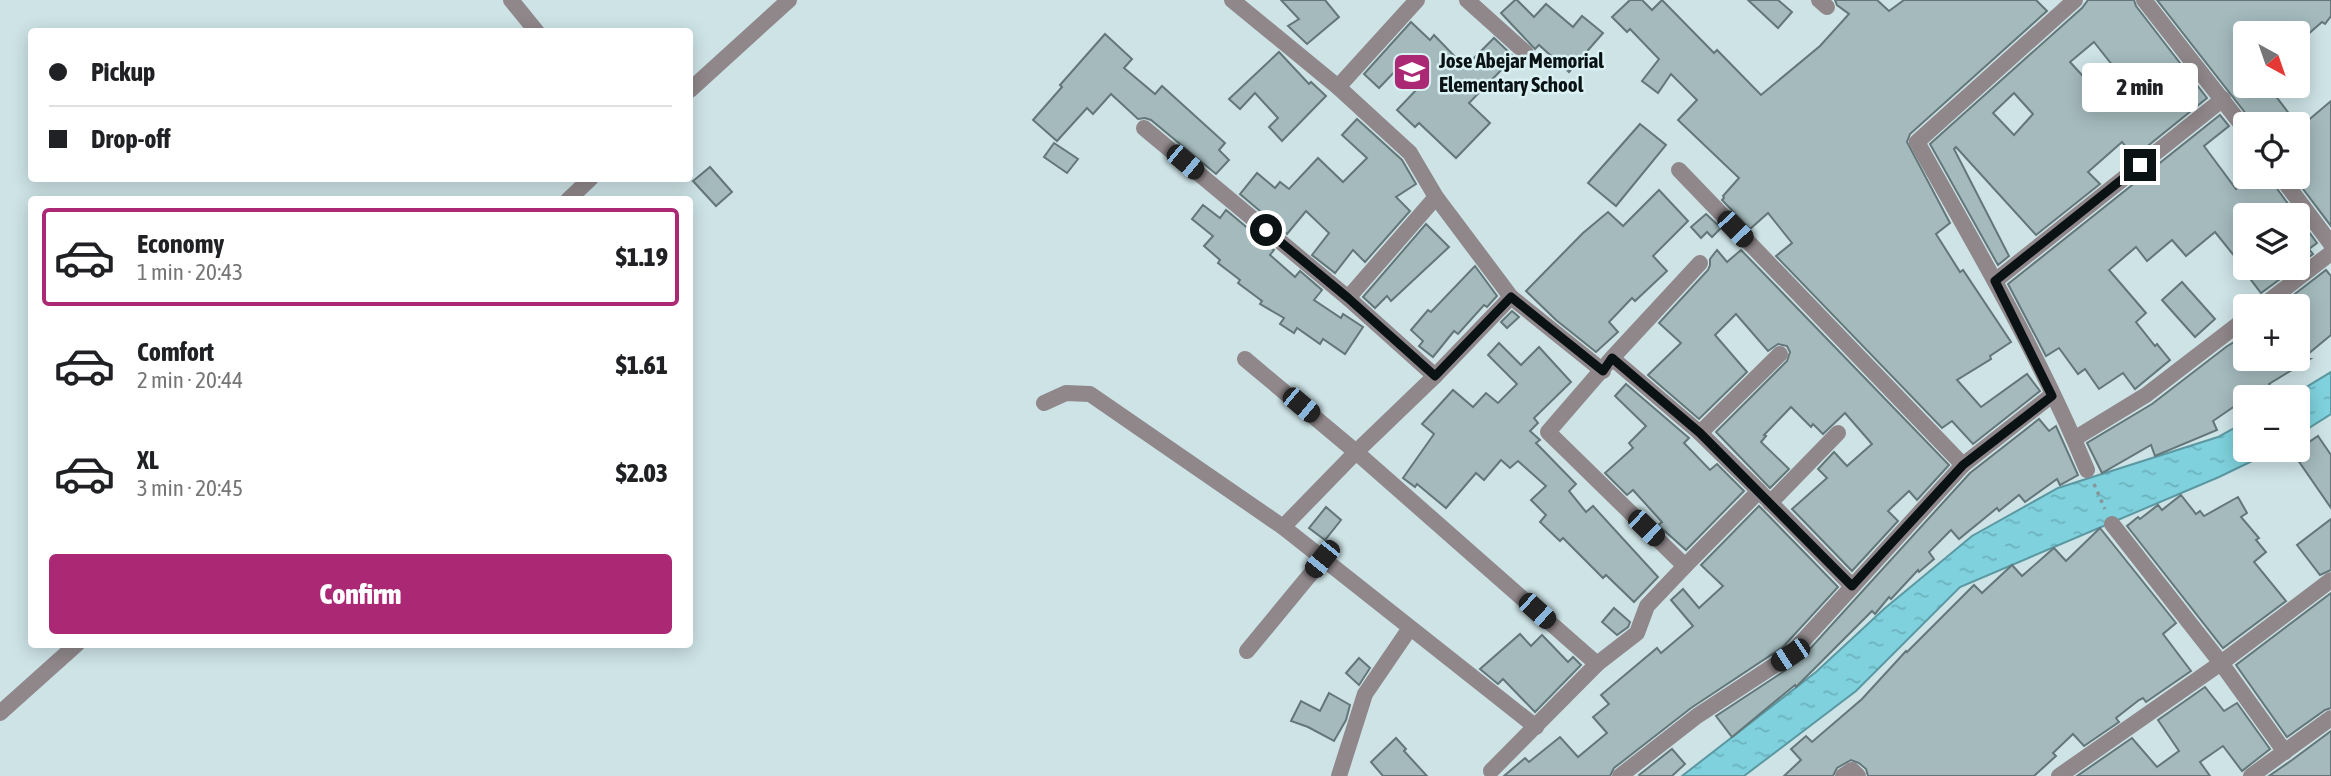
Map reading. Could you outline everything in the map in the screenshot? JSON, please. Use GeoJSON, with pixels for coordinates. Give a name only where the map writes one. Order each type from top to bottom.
{"type":"FeatureCollection","features":[{"type":"Feature","properties":{"kind":"street"},"geometry":{"type":"LineString","coordinates":[[511,0],[534,28]]}},
{"type":"Feature","properties":{"kind":"street"},"geometry":{"type":"LineString","coordinates":[[693,87],[789,0]]}},
{"type":"Feature","properties":{"kind":"street"},"geometry":{"type":"LineString","coordinates":[[1232,0],[1338,87],[1410,152],[1436,197],[1511,297],[1700,433],[1852,586]]}},
{"type":"Feature","properties":{"kind":"street"},"geometry":{"type":"LineString","coordinates":[[1338,87],[1417,0]]}},
{"type":"Feature","properties":{"kind":"street"},"geometry":{"type":"LineString","coordinates":[[1466,0],[1526,53]]}},
{"type":"Feature","properties":{"kind":"street"},"geometry":{"type":"LineString","coordinates":[[2075,0],[1917,142],[1995,281],[2087,470]]}},
{"type":"Feature","properties":{"kind":"street"},"geometry":{"type":"LineString","coordinates":[[2144,0],[2233,113]]}},
{"type":"Feature","properties":{"kind":"street"},"geometry":{"type":"LineString","coordinates":[[1995,281],[2223,99]]}},
{"type":"Feature","properties":{"kind":"street"},"geometry":{"type":"LineString","coordinates":[[1144,128],[1348,298],[1435,376]]}},
{"type":"Feature","properties":{"kind":"street"},"geometry":{"type":"LineString","coordinates":[[1679,170],[1963,465]]}},
{"type":"Feature","properties":{"kind":"street"},"geometry":{"type":"LineString","coordinates":[[572,196],[588,182]]}},
{"type":"Feature","properties":{"kind":"street"},"geometry":{"type":"LineString","coordinates":[[2290,189],[2331,244]]}},
{"type":"Feature","properties":{"kind":"street"},"geometry":{"type":"LineString","coordinates":[[1348,298],[1436,197]]}},
{"type":"Feature","properties":{"kind":"street"},"geometry":{"type":"LineString","coordinates":[[2278,294],[2331,253]]}},
{"type":"Feature","properties":{"kind":"street"},"geometry":{"type":"LineString","coordinates":[[1685,566],[1548,432],[1700,263]]}},
{"type":"Feature","properties":{"kind":"street"},"geometry":{"type":"LineString","coordinates":[[1283,527],[1511,297]]}},
{"type":"Feature","properties":{"kind":"street"},"geometry":{"type":"LineString","coordinates":[[2074,439],[2146,395],[2233,328]]}},
{"type":"Feature","properties":{"kind":"street"},"geometry":{"type":"LineString","coordinates":[[1700,433],[1780,355]]}},
{"type":"Feature","properties":{"kind":"street"},"geometry":{"type":"LineString","coordinates":[[1245,359],[1356,452],[1597,664]]}},
{"type":"Feature","properties":{"kind":"street"},"geometry":{"type":"LineString","coordinates":[[1044,403],[1066,393],[1090,394],[1283,527],[1535,727]]}},
{"type":"Feature","properties":{"kind":"street"},"geometry":{"type":"LineString","coordinates":[[1620,776],[1697,716],[1790,655],[1963,465],[2052,396]]}},
{"type":"Feature","properties":{"kind":"street"},"geometry":{"type":"LineString","coordinates":[[1491,771],[1597,664],[1637,633],[1647,606],[1685,566],[1838,433]]}},
{"type":"Feature","properties":{"kind":"street"},"geometry":{"type":"LineString","coordinates":[[2112,524],[2221,663],[2285,752]]}},
{"type":"Feature","properties":{"kind":"street"},"geometry":{"type":"LineString","coordinates":[[1247,651],[1322,559]]}},
{"type":"Feature","properties":{"kind":"street"},"geometry":{"type":"LineString","coordinates":[[2059,776],[2221,663],[2331,580]]}},
{"type":"Feature","properties":{"kind":"street"},"geometry":{"type":"LineString","coordinates":[[1339,776],[1365,694],[1410,628]]}},
{"type":"Feature","properties":{"kind":"street"},"geometry":{"type":"LineString","coordinates":[[0,713],[73,648]]}},
{"type":"Feature","properties":{"kind":"street"},"geometry":{"type":"LineString","coordinates":[[2251,776],[2331,718]]}},
{"type":"Feature","properties":{"kind":"street"},"geometry":{"type":"LineString","coordinates":[[1843,776],[1852,769],[1858,776]]}},
{"type":"Feature","properties":{"kind":"path"},"geometry":{"type":"LineString","coordinates":[[2087,470],[2112,524]]}},
{"type":"Feature","properties":{"kind":"water"},"geometry":{"type":"Polygon","coordinates":[[[2331,372],[2331,414],[2310,427],[2310,385],[2331,372]]]}},
{"type":"Feature","properties":{"kind":"water"},"geometry":{"type":"Polygon","coordinates":[[[2233,429],[2233,462],[2250,462],[1960,587],[1856,691],[1744,776],[1682,776],[1816,672],[1884,609],[1972,536],[2058,488],[2218,437],[2233,429]]]}},
{"type":"Feature","properties":{"kind":"building"},"geometry":{"type":"Polygon","coordinates":[[[1281,0],[1325,0],[1339,17],[1307,44],[1288,26],[1299,19],[1281,0]]]}},
{"type":"Feature","properties":{"kind":"building"},"geometry":{"type":"Polygon","coordinates":[[[1515,0],[1534,17],[1546,4],[1573,27],[1582,16],[1603,33],[1569,72],[1539,45],[1535,49],[1501,13],[1515,0]]]}},
{"type":"Feature","properties":{"kind":"building"},"geometry":{"type":"Polygon","coordinates":[[[1630,0],[1642,0],[1652,10],[1662,0],[1714,53],[1717,50],[1761,95],[1820,46],[1849,14],[1837,5],[1835,0],[1877,0],[1889,11],[1904,0],[2036,0],[2047,11],[1910,134],[1907,142],[1950,223],[1936,234],[2011,342],[1990,356],[1991,359],[1957,380],[1981,407],[2027,374],[2040,391],[1973,444],[1952,421],[1942,428],[1776,256],[1792,243],[1768,213],[1750,229],[1722,200],[1739,178],[1678,120],[1697,100],[1671,74],[1658,93],[1642,81],[1659,59],[1630,29],[1627,32],[1612,17],[1630,0]]]}},
{"type":"Feature","properties":{"kind":"building"},"geometry":{"type":"Polygon","coordinates":[[[1748,0],[1778,0],[1792,12],[1778,28],[1748,0]]]}},
{"type":"Feature","properties":{"kind":"building"},"geometry":{"type":"Polygon","coordinates":[[[2088,0],[2134,0],[2207,98],[2134,157],[2122,142],[2088,172],[2100,184],[2036,235],[1956,147],[1954,149],[2009,256],[1998,265],[1930,144],[2088,0]],[[2094,42],[2070,62],[2103,98],[2124,80],[2094,42]],[[2014,93],[1993,113],[2014,135],[2033,114],[2014,93]]]}},
{"type":"Feature","properties":{"kind":"building"},"geometry":{"type":"Polygon","coordinates":[[[2157,0],[2331,0],[2331,16],[2325,24],[2322,22],[2310,32],[2310,21],[2233,21],[2233,97],[2157,0]]]}},
{"type":"Feature","properties":{"kind":"building"},"geometry":{"type":"Polygon","coordinates":[[[1411,22],[1430,40],[1434,35],[1465,67],[1494,38],[1514,57],[1469,103],[1490,123],[1456,158],[1419,123],[1415,127],[1397,110],[1420,86],[1400,66],[1379,88],[1364,74],[1411,22]]]}},
{"type":"Feature","properties":{"kind":"building"},"geometry":{"type":"Polygon","coordinates":[[[1105,34],[1132,59],[1124,68],[1155,94],[1162,86],[1225,143],[1219,150],[1229,160],[1216,174],[1151,120],[1138,119],[1111,94],[1093,114],[1087,108],[1057,141],[1033,120],[1105,34]]]}},
{"type":"Feature","properties":{"kind":"building"},"geometry":{"type":"Polygon","coordinates":[[[1279,52],[1309,84],[1311,82],[1326,96],[1282,141],[1269,127],[1278,118],[1255,93],[1240,109],[1229,99],[1279,52]]]}},
{"type":"Feature","properties":{"kind":"building"},"geometry":{"type":"Polygon","coordinates":[[[2234,98],[2277,98],[2288,112],[2245,112],[2234,98]]]}},
{"type":"Feature","properties":{"kind":"building"},"geometry":{"type":"Polygon","coordinates":[[[2331,101],[2331,226],[2303,189],[2310,189],[2310,119],[2331,101]]]}},
{"type":"Feature","properties":{"kind":"building"},"geometry":{"type":"Polygon","coordinates":[[[2220,115],[2229,126],[2204,146],[2233,185],[2233,189],[2277,189],[2287,203],[2233,203],[2233,254],[2215,232],[2186,256],[2172,240],[2147,261],[2136,247],[2109,270],[2146,313],[2136,322],[2170,360],[2135,389],[2123,373],[2099,389],[2085,369],[2078,374],[2059,348],[2046,356],[2008,284],[2220,115]]]}},
{"type":"Feature","properties":{"kind":"building"},"geometry":{"type":"Polygon","coordinates":[[[1357,119],[1402,160],[1416,184],[1396,197],[1410,211],[1365,262],[1353,250],[1335,273],[1312,255],[1329,233],[1306,211],[1287,234],[1240,194],[1257,173],[1275,188],[1280,182],[1289,189],[1318,158],[1343,182],[1367,158],[1342,135],[1357,119]]]}},
{"type":"Feature","properties":{"kind":"building"},"geometry":{"type":"Polygon","coordinates":[[[1640,124],[1666,145],[1616,206],[1588,183],[1640,124]]]}},
{"type":"Feature","properties":{"kind":"building"},"geometry":{"type":"Polygon","coordinates":[[[1054,143],[1078,159],[1067,173],[1044,157],[1054,143]]]}},
{"type":"Feature","properties":{"kind":"building"},"geometry":{"type":"Polygon","coordinates":[[[710,167],[732,192],[716,206],[693,181],[710,167]]]}},
{"type":"Feature","properties":{"kind":"building"},"geometry":{"type":"Polygon","coordinates":[[[1659,190],[1688,221],[1653,256],[1667,271],[1635,301],[1632,298],[1609,322],[1618,332],[1596,352],[1556,320],[1526,291],[1583,233],[1608,212],[1623,226],[1659,190]]]}},
{"type":"Feature","properties":{"kind":"building"},"geometry":{"type":"Polygon","coordinates":[[[1203,205],[1220,218],[1226,210],[1274,250],[1270,255],[1295,277],[1300,271],[1322,290],[1314,300],[1341,318],[1343,314],[1363,327],[1345,354],[1323,339],[1320,344],[1297,328],[1294,333],[1280,324],[1284,318],[1260,304],[1262,301],[1218,263],[1220,260],[1204,246],[1213,236],[1192,219],[1203,205]]]}},
{"type":"Feature","properties":{"kind":"building"},"geometry":{"type":"Polygon","coordinates":[[[1706,214],[1721,228],[1712,237],[1707,232],[1701,238],[1691,227],[1706,214]]]}},
{"type":"Feature","properties":{"kind":"building"},"geometry":{"type":"Polygon","coordinates":[[[1426,224],[1449,247],[1391,301],[1387,296],[1375,308],[1363,297],[1426,224]]]}},
{"type":"Feature","properties":{"kind":"building"},"geometry":{"type":"Polygon","coordinates":[[[2310,233],[2317,243],[2310,248],[2310,233]]]}},
{"type":"Feature","properties":{"kind":"building"},"geometry":{"type":"Polygon","coordinates":[[[1717,250],[1727,262],[1741,250],[1949,465],[1917,500],[1909,491],[1888,511],[1898,521],[1852,571],[1792,509],[1827,478],[1818,469],[1834,452],[1847,466],[1872,444],[1845,413],[1823,434],[1813,424],[1811,427],[1791,407],[1764,435],[1766,436],[1761,442],[1789,469],[1770,488],[1716,432],[1787,361],[1790,352],[1787,346],[1778,344],[1768,351],[1736,314],[1715,335],[1747,372],[1699,419],[1648,375],[1681,343],[1659,323],[1708,270],[1710,259],[1717,250]]]}},
{"type":"Feature","properties":{"kind":"building"},"geometry":{"type":"Polygon","coordinates":[[[1475,266],[1497,296],[1487,307],[1484,305],[1458,334],[1454,331],[1433,357],[1419,346],[1423,341],[1411,330],[1428,310],[1431,312],[1475,266]]]}},
{"type":"Feature","properties":{"kind":"building"},"geometry":{"type":"Polygon","coordinates":[[[2326,270],[2331,276],[2331,335],[2310,352],[2310,294],[2295,294],[2326,270]]]}},
{"type":"Feature","properties":{"kind":"building"},"geometry":{"type":"Polygon","coordinates":[[[2251,280],[2279,280],[2261,293],[2251,280]]]}},
{"type":"Feature","properties":{"kind":"building"},"geometry":{"type":"Polygon","coordinates":[[[2182,282],[2215,319],[2195,337],[2162,300],[2182,282]]]}},
{"type":"Feature","properties":{"kind":"building"},"geometry":{"type":"Polygon","coordinates":[[[1512,311],[1519,317],[1507,328],[1501,322],[1512,311]]]}},
{"type":"Feature","properties":{"kind":"building"},"geometry":{"type":"Polygon","coordinates":[[[1499,343],[1521,365],[1539,347],[1571,382],[1534,418],[1538,423],[1530,431],[1540,440],[1536,443],[1576,484],[1569,491],[1586,512],[1593,506],[1658,577],[1634,602],[1606,575],[1603,578],[1563,538],[1560,541],[1540,522],[1546,515],[1531,500],[1546,486],[1518,461],[1510,468],[1501,460],[1484,480],[1476,473],[1446,508],[1417,484],[1415,487],[1403,478],[1434,434],[1422,424],[1453,390],[1473,407],[1486,393],[1498,403],[1517,384],[1488,355],[1499,343]]]}},
{"type":"Feature","properties":{"kind":"building"},"geometry":{"type":"Polygon","coordinates":[[[2233,343],[2233,371],[2290,371],[2270,385],[2233,385],[2233,407],[2213,421],[2217,430],[2155,456],[2151,445],[2102,473],[2087,443],[2152,404],[2233,343]]]}},
{"type":"Feature","properties":{"kind":"building"},"geometry":{"type":"Polygon","coordinates":[[[1626,384],[1689,438],[1684,443],[1710,470],[1717,464],[1744,491],[1686,550],[1658,525],[1662,522],[1633,490],[1627,495],[1605,473],[1633,448],[1629,443],[1646,426],[1615,396],[1626,384]]]}},
{"type":"Feature","properties":{"kind":"building"},"geometry":{"type":"Polygon","coordinates":[[[2039,419],[2049,431],[2056,426],[2078,475],[2060,485],[2057,479],[2025,502],[2019,495],[1999,511],[1997,508],[1959,539],[1951,530],[1929,552],[1934,559],[1919,572],[1918,570],[1891,599],[1889,597],[1875,614],[1872,611],[1796,687],[1795,685],[1732,737],[1716,716],[1798,662],[1970,473],[2039,419]]]}},
{"type":"Feature","properties":{"kind":"building"},"geometry":{"type":"Polygon","coordinates":[[[2318,436],[2331,455],[2331,508],[2299,462],[2310,462],[2310,441],[2318,436]]]}},
{"type":"Feature","properties":{"kind":"building"},"geometry":{"type":"Polygon","coordinates":[[[2181,495],[2196,514],[2200,511],[2204,516],[2238,497],[2247,513],[2241,517],[2259,538],[2256,540],[2266,552],[2254,562],[2286,601],[2223,648],[2127,526],[2158,505],[2162,510],[2181,495]]]}},
{"type":"Feature","properties":{"kind":"building"},"geometry":{"type":"Polygon","coordinates":[[[1759,506],[1838,587],[1783,647],[1691,708],[1614,768],[1610,776],[1504,776],[1525,758],[1529,762],[1560,737],[1578,757],[1607,733],[1593,717],[1609,704],[1601,695],[1657,648],[1661,653],[1693,626],[1671,600],[1683,589],[1699,608],[1723,586],[1701,565],[1759,506]]]}},
{"type":"Feature","properties":{"kind":"building"},"geometry":{"type":"Polygon","coordinates":[[[1326,507],[1341,520],[1325,540],[1309,528],[1326,507]]]}},
{"type":"Feature","properties":{"kind":"building"},"geometry":{"type":"Polygon","coordinates":[[[2331,519],[2331,570],[2320,575],[2297,545],[2331,519]]]}},
{"type":"Feature","properties":{"kind":"building"},"geometry":{"type":"Polygon","coordinates":[[[2100,528],[2176,623],[2163,634],[2191,671],[2146,702],[2143,698],[2139,700],[2116,718],[2119,722],[2084,746],[2073,734],[2053,753],[2056,756],[2034,776],[1868,776],[1866,769],[1851,760],[1837,768],[1833,776],[1784,776],[1801,760],[1791,749],[1806,736],[1812,742],[1862,699],[1906,651],[1974,585],[1982,593],[2012,565],[2022,576],[2054,548],[2066,561],[2100,528]]]}},
{"type":"Feature","properties":{"kind":"building"},"geometry":{"type":"Polygon","coordinates":[[[2331,593],[2331,708],[2287,737],[2236,665],[2331,593]]]}},
{"type":"Feature","properties":{"kind":"building"},"geometry":{"type":"Polygon","coordinates":[[[1614,608],[1630,622],[1628,627],[1617,635],[1602,622],[1614,608]]]}},
{"type":"Feature","properties":{"kind":"building"},"geometry":{"type":"Polygon","coordinates":[[[1520,634],[1531,646],[1542,635],[1568,662],[1573,657],[1581,665],[1535,712],[1503,679],[1498,684],[1480,669],[1520,634]]]}},
{"type":"Feature","properties":{"kind":"building"},"geometry":{"type":"Polygon","coordinates":[[[1359,658],[1370,668],[1359,685],[1346,673],[1359,658]]]}},
{"type":"Feature","properties":{"kind":"building"},"geometry":{"type":"Polygon","coordinates":[[[2205,687],[2224,711],[2237,703],[2270,749],[2242,771],[2223,746],[2200,762],[2210,776],[2077,776],[2132,738],[2157,767],[2179,751],[2158,720],[2205,687]]]}},
{"type":"Feature","properties":{"kind":"building"},"geometry":{"type":"Polygon","coordinates":[[[1329,693],[1350,705],[1346,720],[1334,741],[1291,721],[1301,701],[1320,711],[1329,693]]]}},
{"type":"Feature","properties":{"kind":"building"},"geometry":{"type":"Polygon","coordinates":[[[2331,731],[2331,776],[2269,776],[2292,760],[2331,731]]]}},
{"type":"Feature","properties":{"kind":"building"},"geometry":{"type":"Polygon","coordinates":[[[1396,738],[1427,776],[1383,776],[1371,762],[1396,738]]]}},
{"type":"Feature","properties":{"kind":"building"},"geometry":{"type":"Polygon","coordinates":[[[1672,749],[1685,764],[1672,776],[1639,775],[1672,749]]]}},
{"type":"Feature","properties":{"kind":"place","name":"Jose Abejar Memorial Elementary School"},"geometry":{"type":"Point","coordinates":[1412,72]}},
{"type":"Feature","properties":{"kind":"route"},"geometry":{"type":"LineString","coordinates":[[1266,230],[1348,298],[1435,376],[1511,297],[1603,371],[1612,358],[1700,433],[1852,586],[1963,465],[2052,396],[1995,281],[2140,165]]}}]}
